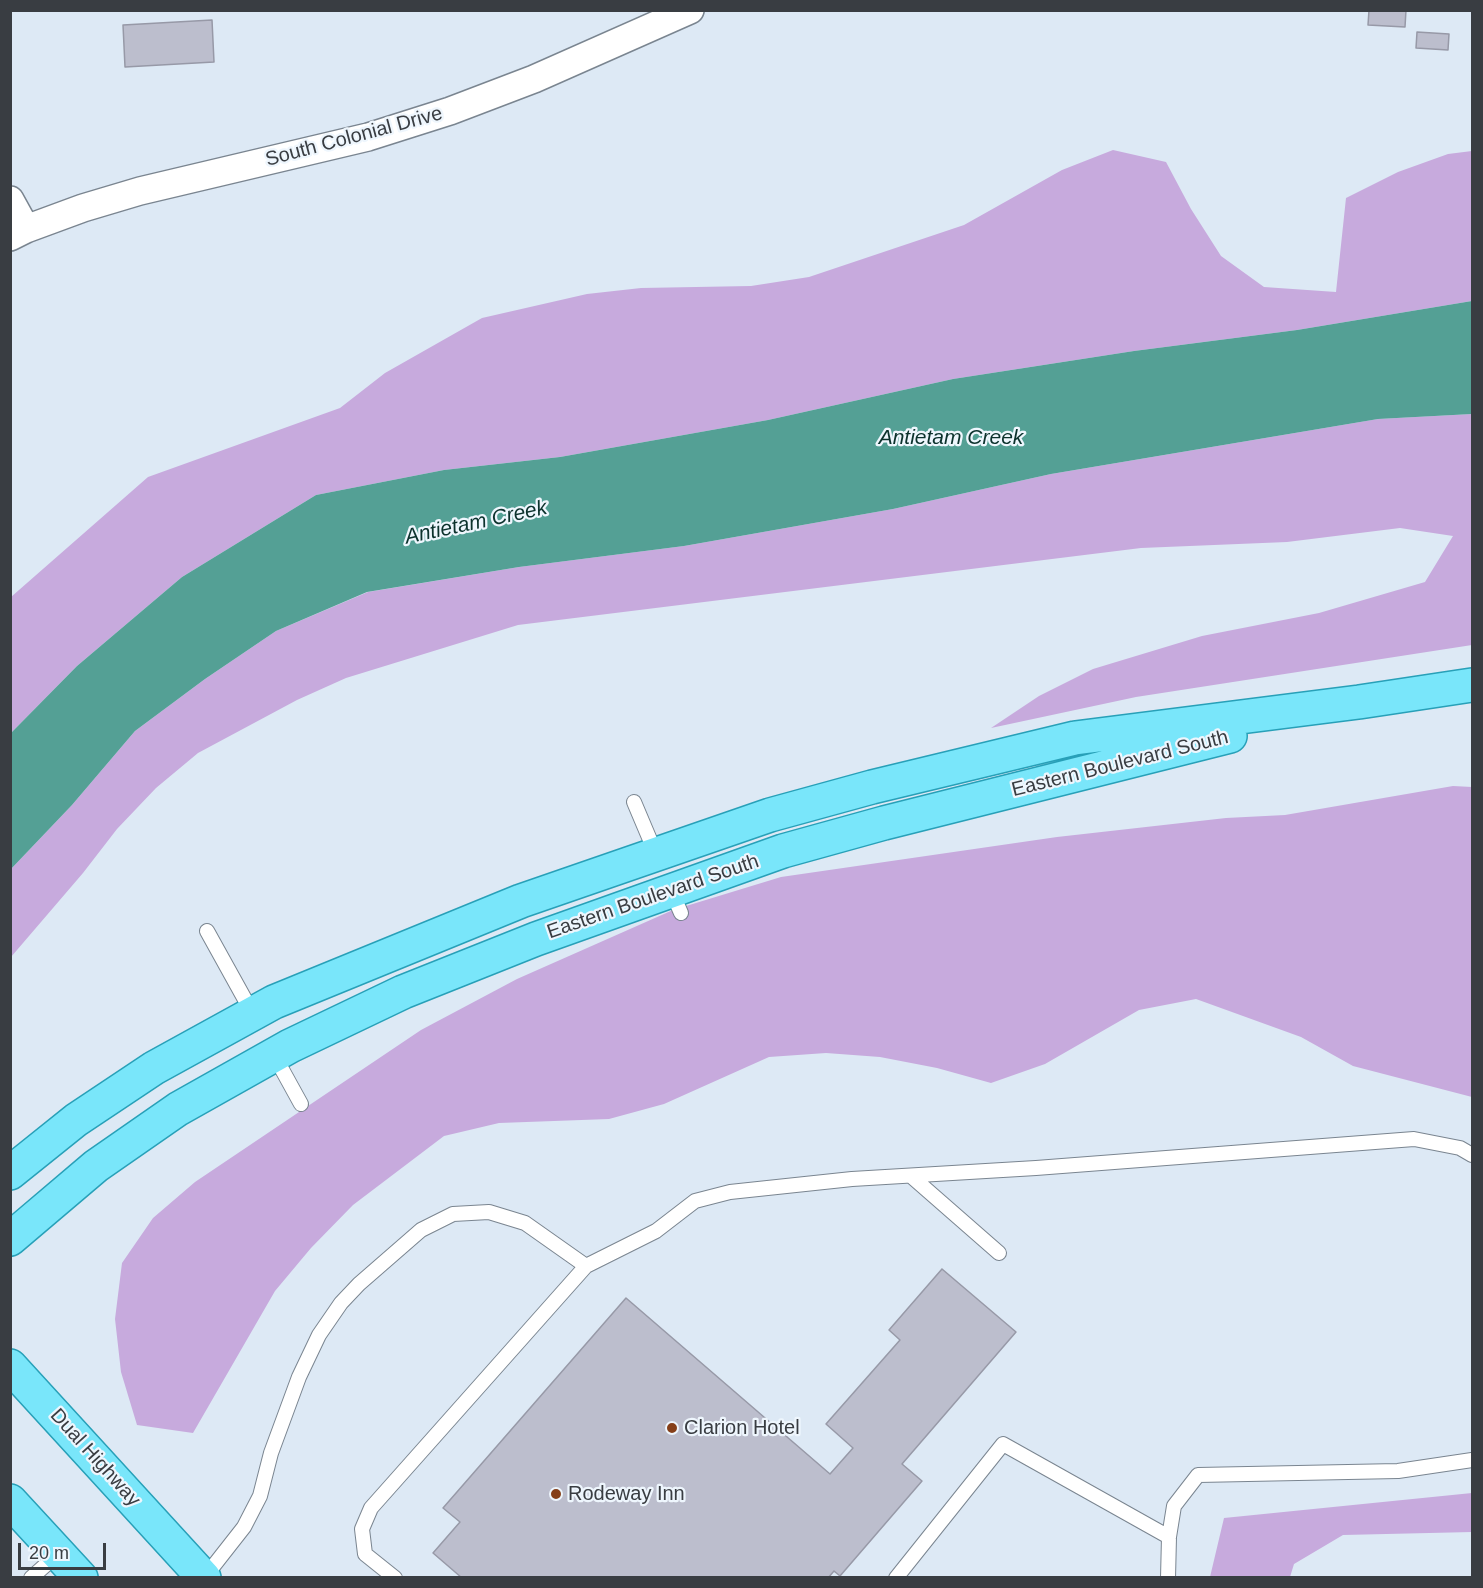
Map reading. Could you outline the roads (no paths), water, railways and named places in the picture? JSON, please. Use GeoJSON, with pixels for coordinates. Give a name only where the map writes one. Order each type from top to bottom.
{"type":"FeatureCollection","features":[{"type":"Feature","properties":{"kind":"main road","name":"Eastern Boulevard South"},"geometry":{"type":"LineString","coordinates":[[10,1173],[76,1120],[154,1068],[284,998],[521,901],[770,815],[884,784],[1075,738],[1359,702],[1473,685]]}},
{"type":"Feature","properties":{"kind":"main road","name":"Eastern Boulevard South"},"geometry":{"type":"LineString","coordinates":[[10,1239],[96,1166],[178,1109],[274,1055],[403,992],[536,939],[676,902],[783,851],[884,823],[1090,773],[1359,702]]}},
{"type":"Feature","properties":{"kind":"main road"},"geometry":{"type":"LineString","coordinates":[[656,854],[676,902]]}},
{"type":"Feature","properties":{"kind":"main road","name":"Dual Highway"},"geometry":{"type":"LineString","coordinates":[[10,1366],[204,1578]]}},
{"type":"Feature","properties":{"kind":"main road"},"geometry":{"type":"LineString","coordinates":[[10,1501],[81,1578]]}},
{"type":"Feature","properties":{"kind":"street","name":"South Colonial Drive"},"geometry":{"type":"LineString","coordinates":[[18,233],[82,208],[140,191],[368,137],[450,111],[534,79],[690,10]]}},
{"type":"Feature","properties":{"kind":"street"},"geometry":{"type":"LineString","coordinates":[[10,200],[18,233]]}},
{"type":"Feature","properties":{"kind":"lane"},"geometry":{"type":"LineString","coordinates":[[634,802],[656,854]]}},
{"type":"Feature","properties":{"kind":"lane"},"geometry":{"type":"LineString","coordinates":[[207,931],[253,1014]]}},
{"type":"Feature","properties":{"kind":"lane"},"geometry":{"type":"LineString","coordinates":[[274,1055],[301,1104]]}},
{"type":"Feature","properties":{"kind":"lane"},"geometry":{"type":"LineString","coordinates":[[395,1578],[365,1554],[362,1529],[371,1508],[586,1266],[656,1231],[695,1201],[730,1192],[830,1181],[1057,1167],[1414,1139],[1460,1148],[1473,1155]]}},
{"type":"Feature","properties":{"kind":"lane"},"geometry":{"type":"LineString","coordinates":[[911,1176],[999,1252]]}},
{"type":"Feature","properties":{"kind":"lane"},"geometry":{"type":"LineString","coordinates":[[204,1578],[244,1527],[260,1496],[271,1453],[295,1388],[319,1335],[341,1303],[359,1284],[421,1230],[453,1214],[489,1212],[525,1223],[586,1266]]}},
{"type":"Feature","properties":{"kind":"lane"},"geometry":{"type":"LineString","coordinates":[[896,1578],[1003,1444],[1169,1537]]}},
{"type":"Feature","properties":{"kind":"lane"},"geometry":{"type":"LineString","coordinates":[[1168,1578],[1169,1537],[1174,1506],[1198,1475],[1398,1471],[1473,1460]]}},
{"type":"Feature","properties":{"kind":"lane"},"geometry":{"type":"LineString","coordinates":[[31,1578],[59,1553]]}},
{"type":"Feature","properties":{"kind":"water","name":"Antietam Creek"},"geometry":{"type":"Polygon","coordinates":[[[1472,301],[1472,414],[1378,419],[1051,474],[893,509],[684,546],[519,567],[367,592],[276,631],[205,679],[135,731],[72,805],[11,869],[11,733],[77,666],[182,577],[316,495],[444,470],[560,457],[768,420],[953,379],[1134,351],[1297,330],[1472,301]]]}},
{"type":"Feature","properties":{"kind":"place","name":"Clarion Hotel"},"geometry":{"type":"Point","coordinates":[672,1428]}},
{"type":"Feature","properties":{"kind":"place","name":"Rodeway Inn"},"geometry":{"type":"Point","coordinates":[556,1494]}}]}
